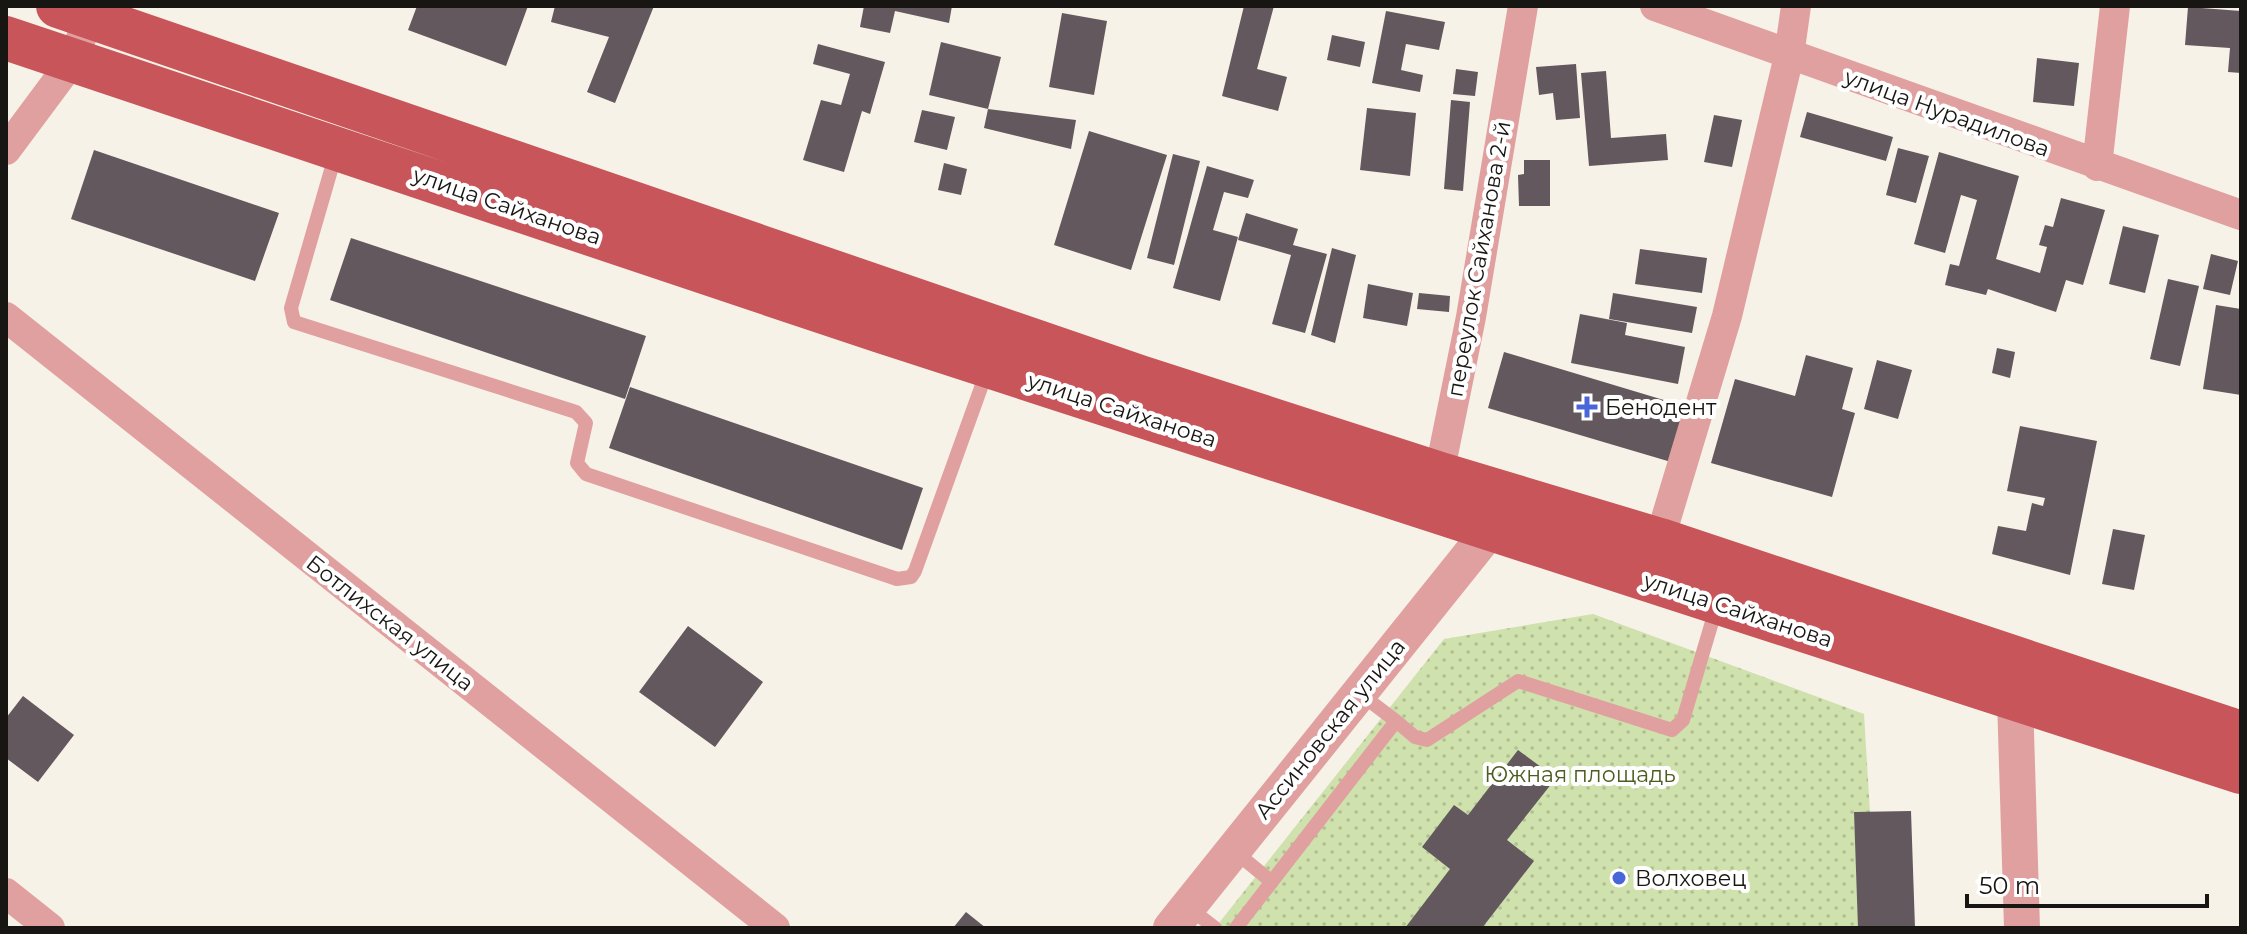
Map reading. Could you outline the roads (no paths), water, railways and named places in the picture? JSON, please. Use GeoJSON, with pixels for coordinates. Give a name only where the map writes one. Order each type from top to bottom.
{"type":"FeatureCollection","features":[{"type":"Feature","properties":{"kind":"main road","name":"улица Сайханова"},"geometry":{"type":"LineString","coordinates":[[73,11],[1125,372],[1436,492],[1490,530],[1653,560],[1718,603],[2241,733]]}},
{"type":"Feature","properties":{"kind":"main road","name":"улица Сайханова"},"geometry":{"type":"LineString","coordinates":[[6,38],[989,366],[1436,492],[2021,680],[2241,772]]}},
{"type":"Feature","properties":{"kind":"street","name":"переулок Сайханова 2-й"},"geometry":{"type":"LineString","coordinates":[[1436,492],[1523,6]]}},
{"type":"Feature","properties":{"kind":"street","name":"улица Нурадилова"},"geometry":{"type":"LineString","coordinates":[[1655,6],[2241,215]]}},
{"type":"Feature","properties":{"kind":"street"},"geometry":{"type":"LineString","coordinates":[[1653,560],[1727,316],[1789,56],[1796,6]]}},
{"type":"Feature","properties":{"kind":"street"},"geometry":{"type":"LineString","coordinates":[[2097,166],[2115,6]]}},
{"type":"Feature","properties":{"kind":"street"},"geometry":{"type":"LineString","coordinates":[[6,150],[73,60],[73,11]]}},
{"type":"Feature","properties":{"kind":"street","name":"Ботлихская улица"},"geometry":{"type":"LineString","coordinates":[[6,317],[775,928]]}},
{"type":"Feature","properties":{"kind":"street","name":"Ассиновская улица"},"geometry":{"type":"LineString","coordinates":[[1191,921],[1233,850],[1490,530]]}},
{"type":"Feature","properties":{"kind":"street"},"geometry":{"type":"LineString","coordinates":[[2021,680],[2022,928]]}},
{"type":"Feature","properties":{"kind":"street"},"geometry":{"type":"LineString","coordinates":[[6,893],[50,928]]}},
{"type":"Feature","properties":{"kind":"lane"},"geometry":{"type":"LineString","coordinates":[[337,149],[291,308],[294,322],[576,412],[586,423],[577,463],[586,474],[897,579],[911,577],[915,571],[989,366]]}},
{"type":"Feature","properties":{"kind":"lane"},"geometry":{"type":"LineString","coordinates":[[1359,693],[1415,737],[1427,740],[1518,681],[1672,730],[1683,720],[1718,603]]}},
{"type":"Feature","properties":{"kind":"lane"},"geometry":{"type":"LineString","coordinates":[[1236,928],[1396,721]]}},
{"type":"Feature","properties":{"kind":"lane"},"geometry":{"type":"LineString","coordinates":[[1233,850],[1272,882]]}},
{"type":"Feature","properties":{"kind":"place","name":"Бенодент"},"geometry":{"type":"Point","coordinates":[1587,407]}},
{"type":"Feature","properties":{"kind":"place","name":"Волховец"},"geometry":{"type":"Point","coordinates":[1619,878]}},
{"type":"Feature","properties":{"kind":"park label","name":"Южная площадь"},"geometry":{"type":"Point","coordinates":[1580,774]}}]}
